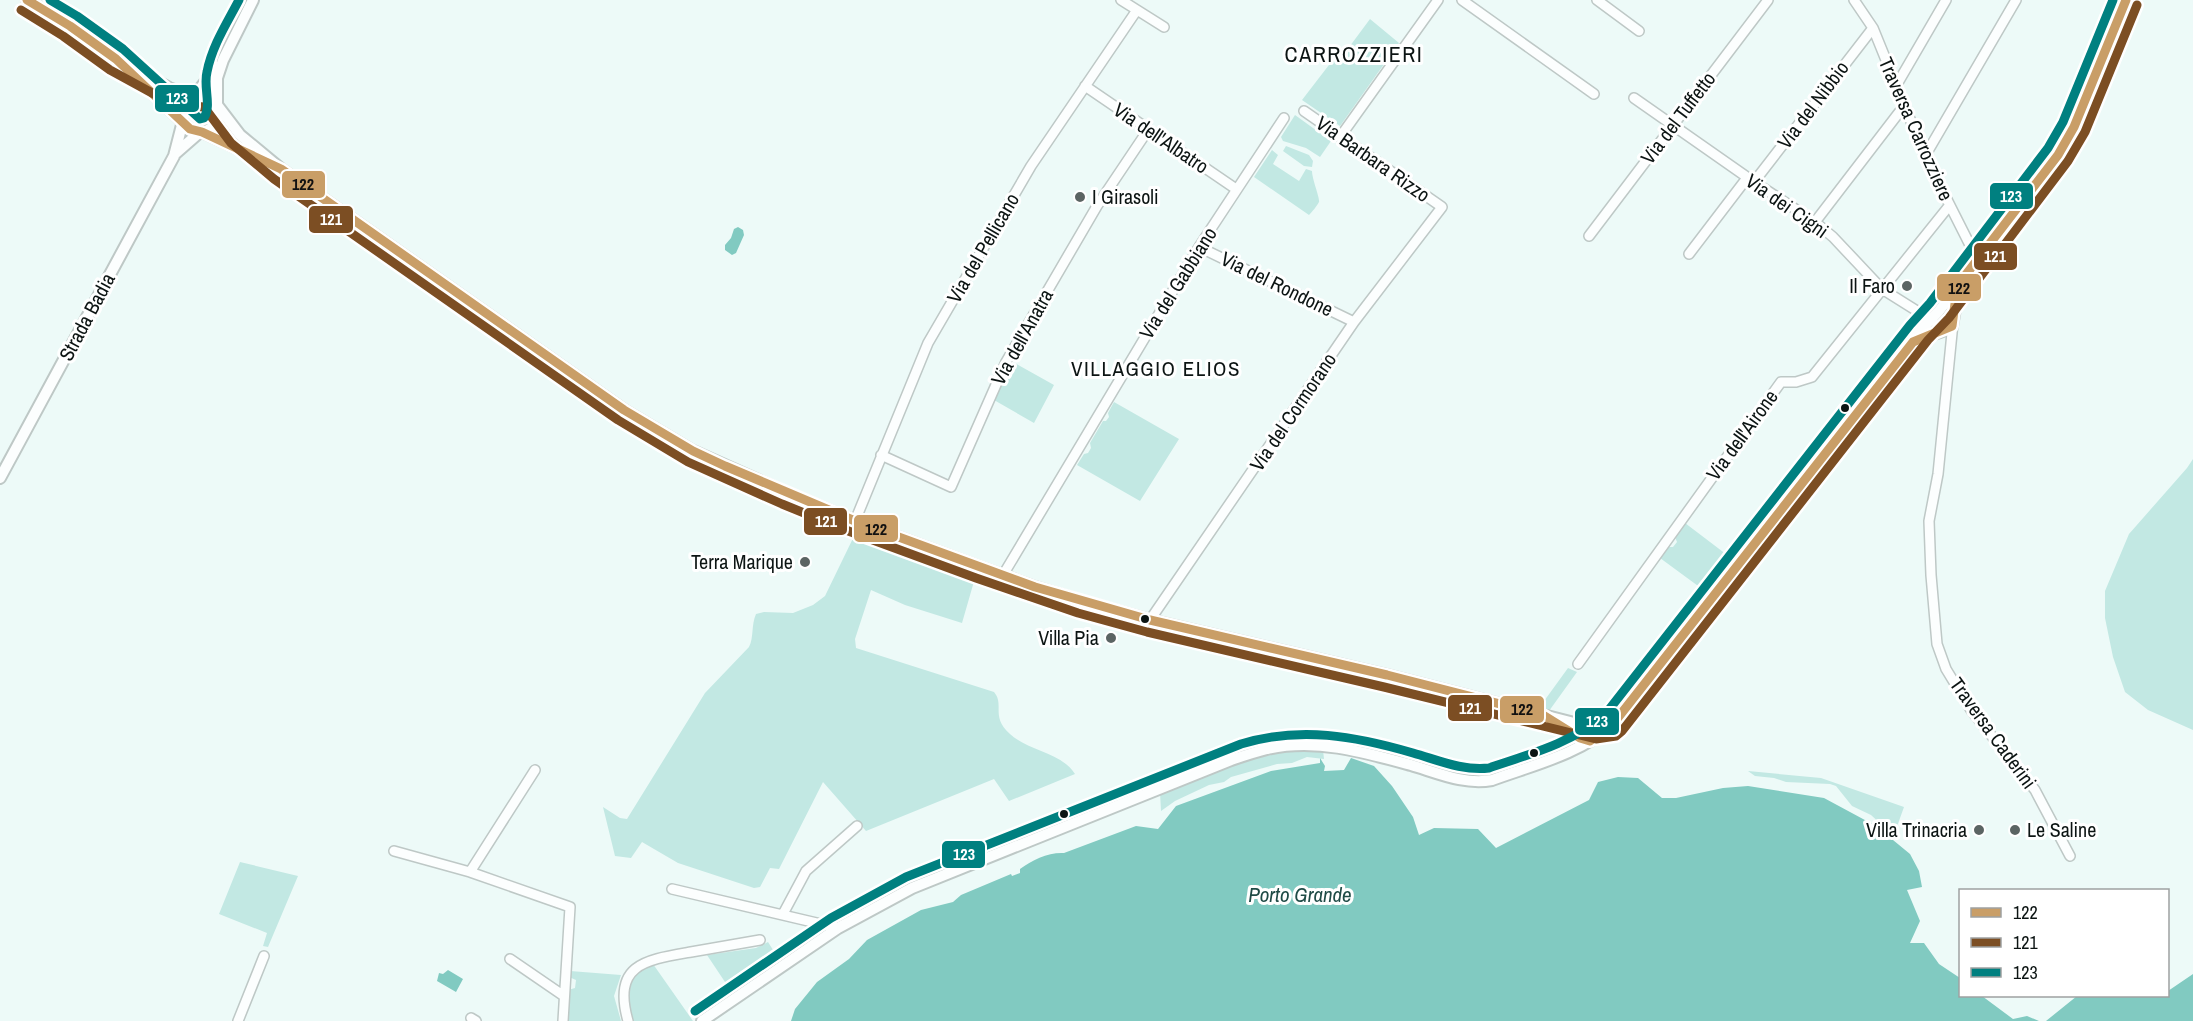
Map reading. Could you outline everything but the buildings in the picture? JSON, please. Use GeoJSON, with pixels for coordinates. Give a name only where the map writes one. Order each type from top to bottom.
{"type":"FeatureCollection","features":[{"type":"Feature","properties":{"kind":"street"},"geometry":{"type":"LineString","coordinates":[[27,0],[70,26],[116,59],[169,88],[211,97],[240,135],[281,169],[624,410],[693,451],[855,521],[1044,590],[1150,620],[1387,675],[1582,725],[1596,727],[1613,724]]}},
{"type":"Feature","properties":{"kind":"street"},"geometry":{"type":"LineString","coordinates":[[174,156],[201,132],[210,129],[216,123],[219,115],[217,78],[223,60],[253,0]]}},
{"type":"Feature","properties":{"kind":"street"},"geometry":{"type":"LineString","coordinates":[[1121,0],[1164,27]]}},
{"type":"Feature","properties":{"kind":"street"},"geometry":{"type":"LineString","coordinates":[[1340,137],[1438,0]]}},
{"type":"Feature","properties":{"kind":"street"},"geometry":{"type":"LineString","coordinates":[[1462,0],[1594,94]]}},
{"type":"Feature","properties":{"kind":"street"},"geometry":{"type":"LineString","coordinates":[[1597,0],[1640,31]]}},
{"type":"Feature","properties":{"kind":"street","name":"Via del Tuffetto"},"geometry":{"type":"LineString","coordinates":[[1589,236],[1768,0]]}},
{"type":"Feature","properties":{"kind":"street","name":"Traversa Carrozziere"},"geometry":{"type":"LineString","coordinates":[[1854,0],[1873,28],[1926,156],[1977,259]]}},
{"type":"Feature","properties":{"kind":"street"},"geometry":{"type":"LineString","coordinates":[[1896,86],[1946,0]]}},
{"type":"Feature","properties":{"kind":"street"},"geometry":{"type":"LineString","coordinates":[[1926,156],[2016,0]]}},
{"type":"Feature","properties":{"kind":"street"},"geometry":{"type":"LineString","coordinates":[[702,1021],[838,928],[912,888],[1204,770],[1266,749],[1297,744],[1357,750],[1472,782],[1492,780],[1565,753],[1601,735],[1613,724],[1934,317],[2058,155],[2074,127],[2126,0]]}},
{"type":"Feature","properties":{"kind":"street","name":"Via del Pellicano"},"geometry":{"type":"LineString","coordinates":[[855,521],[928,343],[1030,166],[1137,10]]}},
{"type":"Feature","properties":{"kind":"street","name":"Via del Nibbio"},"geometry":{"type":"LineString","coordinates":[[1689,254],[1873,28]]}},
{"type":"Feature","properties":{"kind":"street"},"geometry":{"type":"LineString","coordinates":[[116,59],[190,129],[281,169]]}},
{"type":"Feature","properties":{"kind":"street"},"geometry":{"type":"LineString","coordinates":[[174,156],[183,121],[183,105],[195,95],[223,60]]}},
{"type":"Feature","properties":{"kind":"street","name":"Via dell'Albatro"},"geometry":{"type":"LineString","coordinates":[[1085,86],[1236,189]]}},
{"type":"Feature","properties":{"kind":"street","name":"Via dei Cigni"},"geometry":{"type":"LineString","coordinates":[[1634,98],[1815,222],[1833,237],[1882,289],[1934,317]]}},
{"type":"Feature","properties":{"kind":"street"},"geometry":{"type":"LineString","coordinates":[[1815,222],[1904,106]]}},
{"type":"Feature","properties":{"kind":"street","name":"Via Barbara Rizzo"},"geometry":{"type":"LineString","coordinates":[[1304,111],[1442,207]]}},
{"type":"Feature","properties":{"kind":"street","name":"Via del Gabbiano"},"geometry":{"type":"LineString","coordinates":[[1004,576],[1199,247],[1284,118]]}},
{"type":"Feature","properties":{"kind":"street","name":"Via dell'Anatra"},"geometry":{"type":"LineString","coordinates":[[881,455],[951,487],[1006,362],[1097,206],[1148,130]]}},
{"type":"Feature","properties":{"kind":"street","name":"Strada Badia"},"geometry":{"type":"LineString","coordinates":[[0,478],[174,156]]}},
{"type":"Feature","properties":{"kind":"street","name":"Via dell'Airone"},"geometry":{"type":"LineString","coordinates":[[1578,664],[1780,382],[1796,382],[1812,377],[1949,206]]}},
{"type":"Feature","properties":{"kind":"street","name":"Via del Cormorano"},"geometry":{"type":"LineString","coordinates":[[1150,620],[1354,322],[1442,207]]}},
{"type":"Feature","properties":{"kind":"street","name":"Via del Rondone"},"geometry":{"type":"LineString","coordinates":[[1199,247],[1354,322]]}},
{"type":"Feature","properties":{"kind":"street"},"geometry":{"type":"LineString","coordinates":[[1913,342],[1950,328],[1961,281]]}},
{"type":"Feature","properties":{"kind":"street"},"geometry":{"type":"LineString","coordinates":[[1934,317],[1949,312],[1953,322]]}},
{"type":"Feature","properties":{"kind":"street"},"geometry":{"type":"LineString","coordinates":[[1934,317],[1937,329],[1942,331],[1951,354]]}},
{"type":"Feature","properties":{"kind":"street","name":"Traversa Caderini"},"geometry":{"type":"LineString","coordinates":[[1953,322],[1938,474],[1929,521],[1937,644],[1946,669],[1971,710],[2035,790],[2070,856]]}},
{"type":"Feature","properties":{"kind":"street"},"geometry":{"type":"LineString","coordinates":[[1543,715],[1590,741]]}},
{"type":"Feature","properties":{"kind":"street"},"geometry":{"type":"LineString","coordinates":[[1582,725],[1590,735],[1590,741]]}},
{"type":"Feature","properties":{"kind":"street"},"geometry":{"type":"LineString","coordinates":[[1560,726],[1568,741],[1565,753]]}},
{"type":"Feature","properties":{"kind":"street"},"geometry":{"type":"LineString","coordinates":[[470,872],[535,770]]}},
{"type":"Feature","properties":{"kind":"street"},"geometry":{"type":"LineString","coordinates":[[783,914],[806,871],[857,826]]}},
{"type":"Feature","properties":{"kind":"street"},"geometry":{"type":"LineString","coordinates":[[394,851],[470,872],[580,909]]}},
{"type":"Feature","properties":{"kind":"street"},"geometry":{"type":"LineString","coordinates":[[672,890],[838,928]]}},
{"type":"Feature","properties":{"kind":"street"},"geometry":{"type":"LineString","coordinates":[[563,1021],[570,907]]}},
{"type":"Feature","properties":{"kind":"street"},"geometry":{"type":"LineString","coordinates":[[628,1021],[623,1004],[623,989],[632,972],[641,965],[651,959],[760,940]]}},
{"type":"Feature","properties":{"kind":"street"},"geometry":{"type":"LineString","coordinates":[[238,1021],[264,956]]}},
{"type":"Feature","properties":{"kind":"street"},"geometry":{"type":"LineString","coordinates":[[510,959],[564,996]]}},
{"type":"Feature","properties":{"kind":"shaded area"},"geometry":{"type":"Polygon","coordinates":[[[1370,19],[1399,43],[1340,126],[1302,100],[1342,48],[1347,50],[1370,19]]]}},
{"type":"Feature","properties":{"kind":"shaded area"},"geometry":{"type":"Polygon","coordinates":[[[1295,115],[1331,141],[1320,157],[1306,148],[1283,141],[1281,137],[1295,115]]]}},
{"type":"Feature","properties":{"kind":"shaded area"},"geometry":{"type":"Polygon","coordinates":[[[1286,146],[1309,155],[1313,161],[1312,167],[1304,166],[1283,151],[1286,146]]]}},
{"type":"Feature","properties":{"kind":"shaded area"},"geometry":{"type":"Polygon","coordinates":[[[1272,150],[1278,155],[1273,164],[1299,181],[1306,169],[1312,171],[1319,202],[1309,215],[1254,177],[1272,150]]]}},
{"type":"Feature","properties":{"kind":"shaded area"},"geometry":{"type":"Polygon","coordinates":[[[1013,362],[1054,385],[1034,423],[994,400],[1013,362]]]}},
{"type":"Feature","properties":{"kind":"shaded area"},"geometry":{"type":"Polygon","coordinates":[[[1114,402],[1179,439],[1140,501],[1077,465],[1091,448],[1090,443],[1103,421],[1109,417],[1108,413],[1114,402]]]}},
{"type":"Feature","properties":{"kind":"shaded area"},"geometry":{"type":"Polygon","coordinates":[[[2193,459],[2193,730],[2148,710],[2125,692],[2113,657],[2105,618],[2105,591],[2129,534],[2193,459]]]}},
{"type":"Feature","properties":{"kind":"shaded area"},"geometry":{"type":"Polygon","coordinates":[[[1685,523],[1735,561],[1709,594],[1660,558],[1668,547],[1673,547],[1677,542],[1675,537],[1685,523]]]}},
{"type":"Feature","properties":{"kind":"shaded area"},"geometry":{"type":"Polygon","coordinates":[[[858,528],[977,571],[962,623],[905,605],[871,590],[855,639],[856,648],[994,692],[1004,728],[1017,740],[1061,761],[1075,774],[1009,801],[994,779],[866,831],[823,782],[779,869],[770,868],[760,887],[754,888],[678,863],[642,842],[631,858],[615,856],[603,807],[620,818],[627,819],[705,693],[749,647],[756,614],[793,613],[813,605],[825,596],[858,528]]]}},
{"type":"Feature","properties":{"kind":"shaded area"},"geometry":{"type":"Polygon","coordinates":[[[1568,668],[1577,672],[1549,711],[1539,708],[1568,668]]]}},
{"type":"Feature","properties":{"kind":"shaded area"},"geometry":{"type":"Polygon","coordinates":[[[1290,750],[1323,750],[1324,759],[1307,757],[1292,763],[1277,764],[1231,777],[1224,782],[1209,785],[1175,801],[1161,811],[1160,792],[1252,757],[1290,750]]]}},
{"type":"Feature","properties":{"kind":"shaded area"},"geometry":{"type":"Polygon","coordinates":[[[1748,771],[1821,778],[1904,807],[1895,832],[1883,826],[1871,815],[1852,806],[1836,786],[1786,782],[1755,776],[1748,771]]]}},
{"type":"Feature","properties":{"kind":"shaded area"},"geometry":{"type":"Polygon","coordinates":[[[240,862],[298,876],[268,947],[263,946],[267,933],[219,914],[240,862]]]}},
{"type":"Feature","properties":{"kind":"shaded area"},"geometry":{"type":"Polygon","coordinates":[[[768,942],[780,961],[733,994],[707,955],[756,948],[768,942]]]}},
{"type":"Feature","properties":{"kind":"shaded area"},"geometry":{"type":"Polygon","coordinates":[[[653,964],[693,1021],[632,1021],[627,994],[628,987],[636,975],[653,964]]]}},
{"type":"Feature","properties":{"kind":"shaded area"},"geometry":{"type":"Polygon","coordinates":[[[570,971],[621,975],[614,996],[621,1021],[567,1021],[568,990],[575,988],[576,980],[569,977],[570,971]]]}},
{"type":"Feature","properties":{"kind":"water"},"geometry":{"type":"Polygon","coordinates":[[[738,227],[743,230],[744,235],[736,253],[732,255],[725,250],[725,245],[734,229],[738,227]]]}},
{"type":"Feature","properties":{"kind":"water","name":"Porto Grande"},"geometry":{"type":"Polygon","coordinates":[[[1320,758],[1325,766],[1324,771],[1344,770],[1351,758],[1374,766],[1392,786],[1413,817],[1419,835],[1434,828],[1478,829],[1496,848],[1589,800],[1598,782],[1618,777],[1638,778],[1662,798],[1676,798],[1723,788],[1748,786],[1824,798],[1876,826],[1910,854],[1919,871],[1922,887],[1907,890],[1920,921],[1910,943],[1924,943],[1939,964],[1959,977],[1959,997],[1983,997],[2013,1019],[2027,1016],[2039,1021],[791,1021],[795,1009],[817,982],[849,959],[867,940],[921,910],[953,902],[961,895],[1011,874],[1012,876],[1020,873],[1020,869],[1047,855],[1064,853],[1136,826],[1158,829],[1176,806],[1271,771],[1320,763],[1320,758]]]}},
{"type":"Feature","properties":{"kind":"water"},"geometry":{"type":"Polygon","coordinates":[[[448,970],[463,979],[456,992],[437,981],[439,973],[443,974],[448,970]]]}},
{"type":"Feature","properties":{"kind":"water"},"geometry":{"type":"Polygon","coordinates":[[[2193,974],[2193,1021],[2046,1021],[2076,997],[2169,997],[2169,990],[2193,974]]]}},
{"type":"Feature","properties":{"kind":"transit line","name":"122"},"geometry":{"type":"LineString","coordinates":[[27,0],[70,26],[116,59],[190,129],[202,132],[281,169],[624,410],[693,451],[855,521],[1035,587],[1150,620],[1387,675],[1543,715],[1580,738],[1590,741],[1613,724],[1913,342],[1952,326],[1956,296],[1961,281],[2058,155],[2074,127],[2126,0]]}},
{"type":"Feature","properties":{"kind":"transit line","name":"123"},"geometry":{"type":"LineString","coordinates":[[50,0],[123,49],[200,119],[204,118],[207,107],[206,78],[209,62],[220,35],[239,0]]}},
{"type":"Feature","properties":{"kind":"transit line","name":"123"},"geometry":{"type":"LineString","coordinates":[[695,1011],[831,918],[906,877],[1241,744],[1285,735],[1327,735],[1370,742],[1441,762],[1479,769],[1489,768],[1550,747],[1578,734],[1604,716],[1910,325],[1930,303],[2048,148],[2063,122],[2113,0]]}},
{"type":"Feature","properties":{"kind":"transit line","name":"121"},"geometry":{"type":"LineString","coordinates":[[21,10],[63,36],[110,70],[163,99],[181,105],[204,107],[231,143],[274,179],[618,420],[688,462],[851,532],[1078,613],[1147,632],[1596,739],[1616,736],[1622,731],[1928,340],[1949,318],[2068,161],[2085,132],[2137,5]]}},
{"type":"Feature","properties":{"kind":"place","name":"I Girasoli"},"geometry":{"type":"Point","coordinates":[1080,197]}},
{"type":"Feature","properties":{"kind":"place","name":"Il Faro"},"geometry":{"type":"Point","coordinates":[1907,286]}},
{"type":"Feature","properties":{"kind":"place","name":"Terra Marique"},"geometry":{"type":"Point","coordinates":[805,562]}},
{"type":"Feature","properties":{"kind":"place","name":"Villa Pia"},"geometry":{"type":"Point","coordinates":[1111,638]}},
{"type":"Feature","properties":{"kind":"place","name":"Villa Trinacria"},"geometry":{"type":"Point","coordinates":[1979,830]}},
{"type":"Feature","properties":{"kind":"place","name":"Le Saline"},"geometry":{"type":"Point","coordinates":[2015,830]}},
{"type":"Feature","properties":{"kind":"district","name":"CARROZZIERI"},"geometry":{"type":"Point","coordinates":[1354,54]}},
{"type":"Feature","properties":{"kind":"district","name":"VILLAGGIO ELIOS"},"geometry":{"type":"Point","coordinates":[1156,369]}}]}
